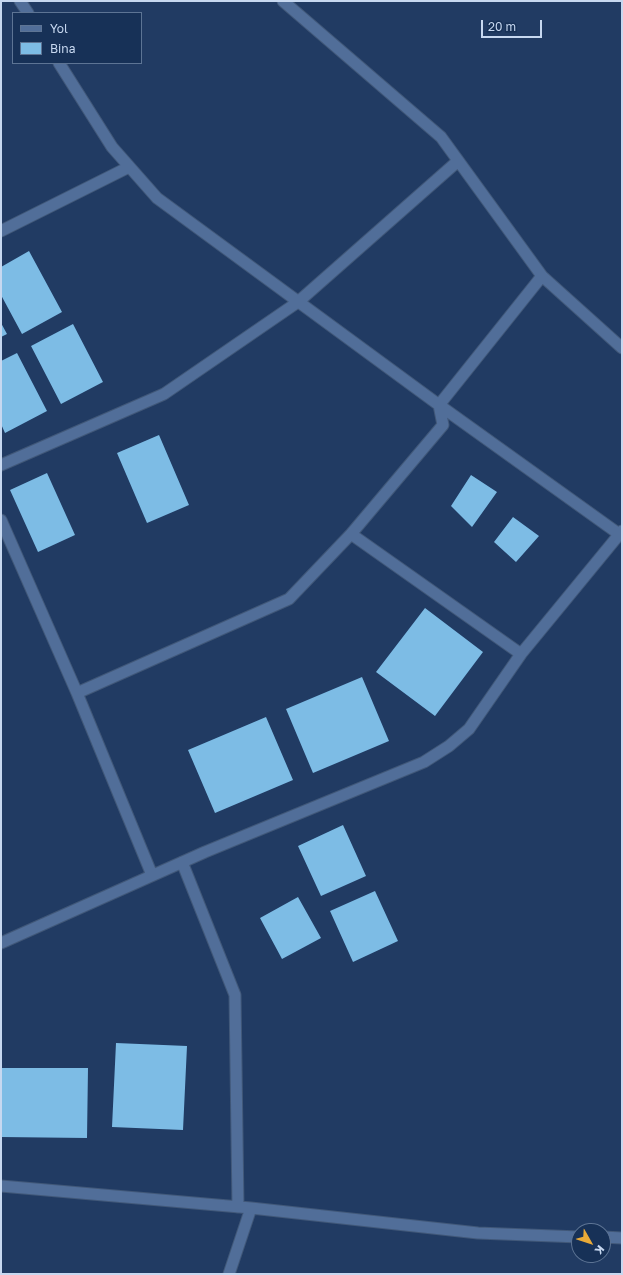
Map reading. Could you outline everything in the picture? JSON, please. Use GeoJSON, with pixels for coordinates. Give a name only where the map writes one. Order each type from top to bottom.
{"type":"FeatureCollection","features":[{"type":"Feature","properties":{"kind":"street"},"geometry":{"type":"LineString","coordinates":[[20,1],[27,12]]}},
{"type":"Feature","properties":{"kind":"street"},"geometry":{"type":"LineString","coordinates":[[283,1],[441,138],[542,276],[622,348]]}},
{"type":"Feature","properties":{"kind":"street"},"geometry":{"type":"LineString","coordinates":[[1,943],[182,862],[424,762],[449,746],[469,729],[521,654],[621,532],[439,405],[157,198],[112,147],[60,64]]}},
{"type":"Feature","properties":{"kind":"street"},"geometry":{"type":"LineString","coordinates":[[1,465],[164,394],[298,302],[458,161]]}},
{"type":"Feature","properties":{"kind":"street"},"geometry":{"type":"LineString","coordinates":[[1,231],[129,167]]}},
{"type":"Feature","properties":{"kind":"street"},"geometry":{"type":"LineString","coordinates":[[77,693],[289,600],[351,534],[443,425],[439,405],[542,276]]}},
{"type":"Feature","properties":{"kind":"street"},"geometry":{"type":"LineString","coordinates":[[1,520],[77,693],[152,875]]}},
{"type":"Feature","properties":{"kind":"street"},"geometry":{"type":"LineString","coordinates":[[351,534],[521,654]]}},
{"type":"Feature","properties":{"kind":"street"},"geometry":{"type":"LineString","coordinates":[[182,862],[235,995],[238,1207]]}},
{"type":"Feature","properties":{"kind":"street"},"geometry":{"type":"LineString","coordinates":[[1,1186],[251,1208],[478,1233],[571,1236]]}},
{"type":"Feature","properties":{"kind":"street"},"geometry":{"type":"LineString","coordinates":[[229,1274],[251,1208]]}},
{"type":"Feature","properties":{"kind":"street"},"geometry":{"type":"LineString","coordinates":[[611,1237],[622,1238]]}},
{"type":"Feature","properties":{"kind":"building"},"geometry":{"type":"Polygon","coordinates":[[[29,251],[62,312],[22,334],[1,295],[1,267],[29,251]]]}},
{"type":"Feature","properties":{"kind":"building"},"geometry":{"type":"Polygon","coordinates":[[[1,323],[7,334],[1,337],[1,323]]]}},
{"type":"Feature","properties":{"kind":"building"},"geometry":{"type":"Polygon","coordinates":[[[73,324],[103,382],[61,404],[31,346],[73,324]]]}},
{"type":"Feature","properties":{"kind":"building"},"geometry":{"type":"Polygon","coordinates":[[[17,353],[47,411],[5,433],[1,424],[1,361],[17,353]]]}},
{"type":"Feature","properties":{"kind":"building"},"geometry":{"type":"Polygon","coordinates":[[[159,435],[189,505],[147,523],[117,453],[159,435]]]}},
{"type":"Feature","properties":{"kind":"building"},"geometry":{"type":"Polygon","coordinates":[[[47,473],[75,535],[38,552],[10,490],[47,473]]]}},
{"type":"Feature","properties":{"kind":"building"},"geometry":{"type":"Polygon","coordinates":[[[471,475],[497,492],[472,527],[451,506],[471,475]]]}},
{"type":"Feature","properties":{"kind":"building"},"geometry":{"type":"Polygon","coordinates":[[[513,517],[539,536],[516,562],[494,542],[513,517]]]}},
{"type":"Feature","properties":{"kind":"building"},"geometry":{"type":"Polygon","coordinates":[[[425,608],[483,652],[435,716],[376,672],[425,608]]]}},
{"type":"Feature","properties":{"kind":"building"},"geometry":{"type":"Polygon","coordinates":[[[362,677],[389,741],[313,773],[286,709],[362,677]]]}},
{"type":"Feature","properties":{"kind":"building"},"geometry":{"type":"Polygon","coordinates":[[[266,717],[293,780],[215,813],[188,750],[266,717]]]}},
{"type":"Feature","properties":{"kind":"building"},"geometry":{"type":"Polygon","coordinates":[[[343,825],[366,876],[321,896],[298,846],[343,825]]]}},
{"type":"Feature","properties":{"kind":"building"},"geometry":{"type":"Polygon","coordinates":[[[375,891],[398,941],[353,962],[330,911],[375,891]]]}},
{"type":"Feature","properties":{"kind":"building"},"geometry":{"type":"Polygon","coordinates":[[[298,897],[321,938],[282,959],[260,918],[298,897]]]}},
{"type":"Feature","properties":{"kind":"building"},"geometry":{"type":"Polygon","coordinates":[[[116,1043],[187,1046],[183,1130],[112,1127],[116,1043]]]}},
{"type":"Feature","properties":{"kind":"building"},"geometry":{"type":"Polygon","coordinates":[[[2,1068],[88,1068],[87,1138],[1,1137],[2,1068]]]}}]}
